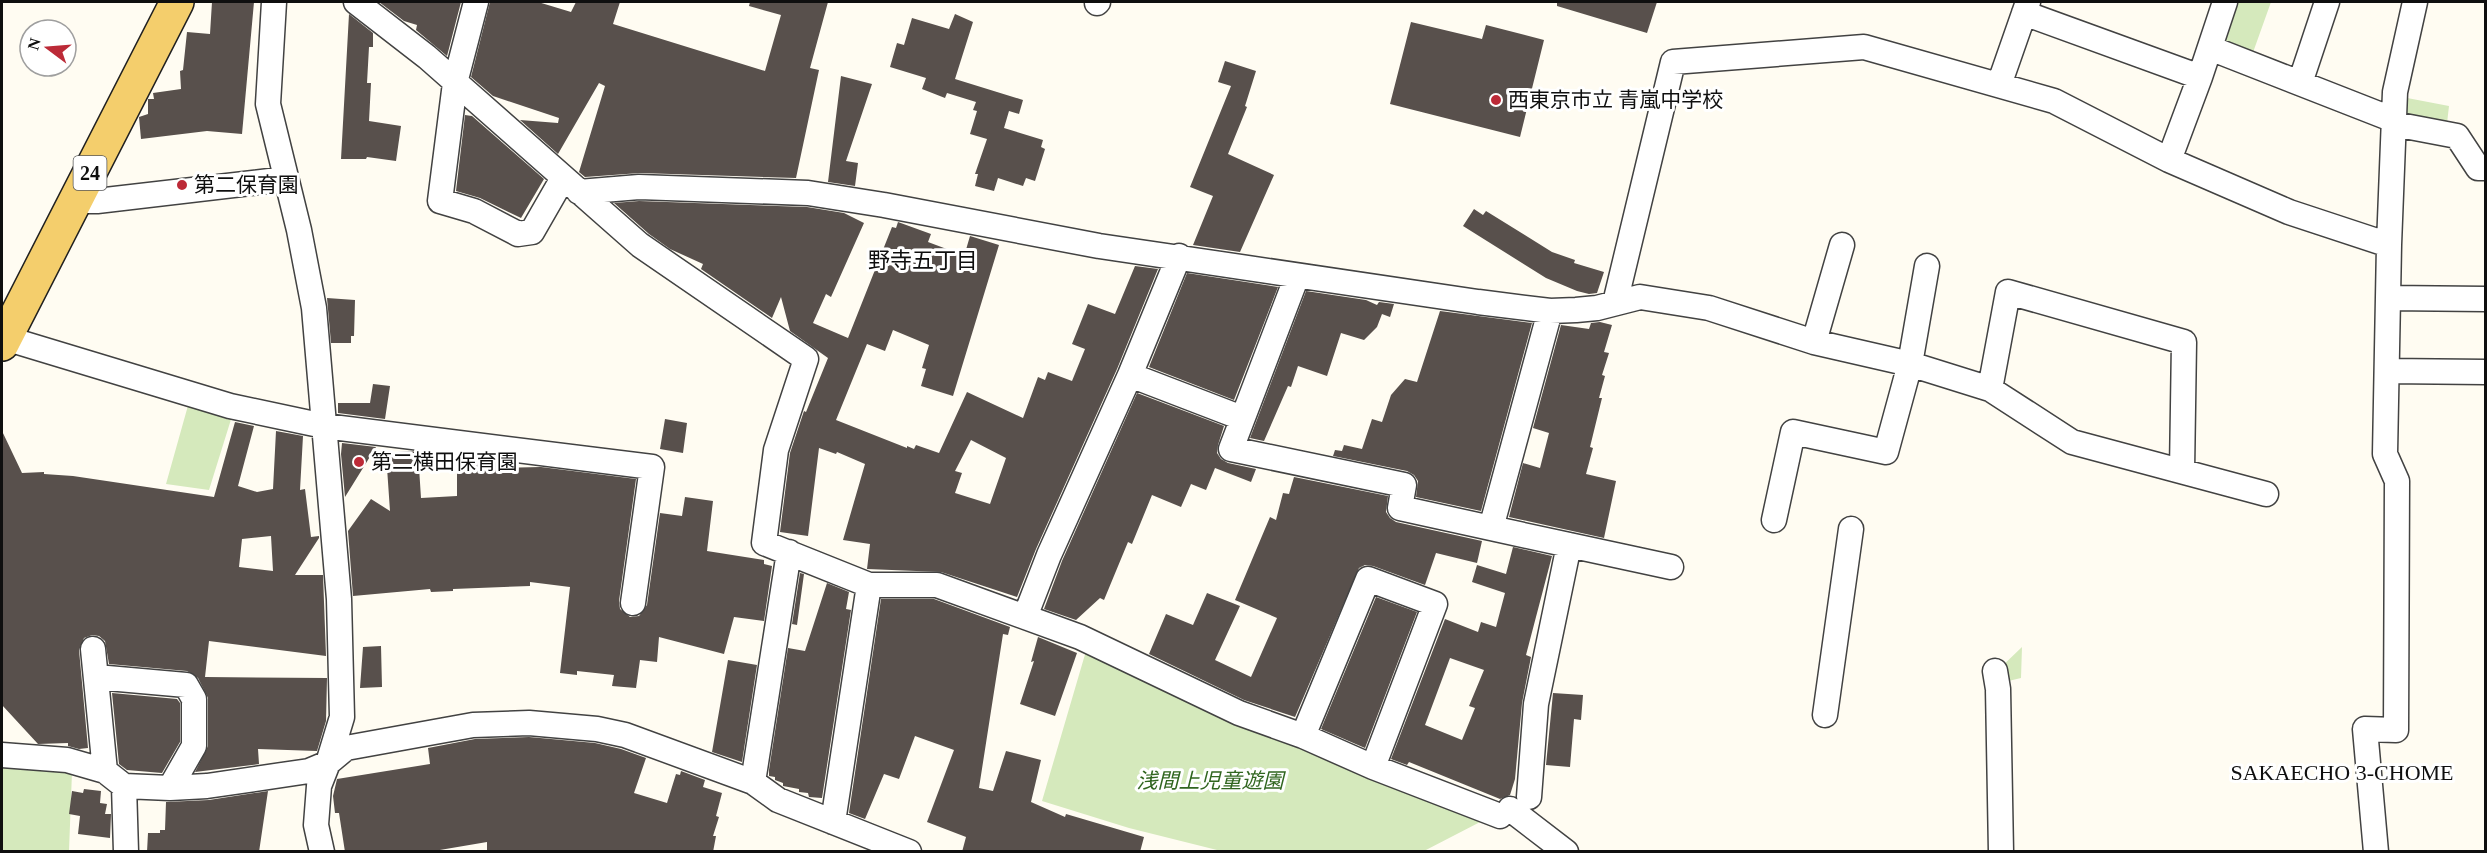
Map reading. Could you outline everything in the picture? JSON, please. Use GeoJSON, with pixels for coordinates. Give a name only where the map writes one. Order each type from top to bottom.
{"type":"FeatureCollection","features":[{"type":"Feature","properties":{"kind":"main road","name":"24"},"geometry":{"type":"LineString","coordinates":[[3,341],[177,2]]}},
{"type":"Feature","properties":{"kind":"street"},"geometry":{"type":"LineString","coordinates":[[274,2],[268,104],[314,308],[339,599],[342,717],[319,786],[316,825],[322,852]]}},
{"type":"Feature","properties":{"kind":"street"},"geometry":{"type":"LineString","coordinates":[[356,2],[455,83],[640,245],[806,359],[776,450],[764,543],[869,585],[937,585],[1080,637],[1239,713],[1304,736],[1373,767],[1513,808],[1566,852]]}},
{"type":"Feature","properties":{"kind":"street"},"geometry":{"type":"LineString","coordinates":[[476,2],[455,83],[440,201],[443,204],[474,211],[518,234],[528,234],[571,185]]}},
{"type":"Feature","properties":{"kind":"street"},"geometry":{"type":"LineString","coordinates":[[2169,160],[2225,2]]}},
{"type":"Feature","properties":{"kind":"street"},"geometry":{"type":"LineString","coordinates":[[2300,83],[2327,2]]}},
{"type":"Feature","properties":{"kind":"street"},"geometry":{"type":"LineString","coordinates":[[2376,852],[2365,729],[2396,730],[2397,481],[2385,454],[2386,371],[2395,92],[2412,2]]}},
{"type":"Feature","properties":{"kind":"street"},"geometry":{"type":"LineString","coordinates":[[2000,85],[2026,7],[2200,77]]}},
{"type":"Feature","properties":{"kind":"street"},"geometry":{"type":"LineString","coordinates":[[1615,303],[1673,62],[1864,46],[2054,101],[2169,160],[2289,212],[2389,245]]}},
{"type":"Feature","properties":{"kind":"street"},"geometry":{"type":"LineString","coordinates":[[2210,48],[2394,122],[2457,136],[2478,168],[2486,168]]}},
{"type":"Feature","properties":{"kind":"street"},"geometry":{"type":"LineString","coordinates":[[76,201],[97,201],[286,179]]}},
{"type":"Feature","properties":{"kind":"street"},"geometry":{"type":"LineString","coordinates":[[571,185],[808,193],[884,205],[1099,246],[1550,311],[1597,308],[1640,297],[1709,308],[1814,342],[1910,364],[1990,389],[2072,442],[2266,494]]}},
{"type":"Feature","properties":{"kind":"street"},"geometry":{"type":"LineString","coordinates":[[1814,342],[1842,245]]}},
{"type":"Feature","properties":{"kind":"street"},"geometry":{"type":"LineString","coordinates":[[1024,617],[1049,555],[1130,375],[1179,256]]}},
{"type":"Feature","properties":{"kind":"street"},"geometry":{"type":"LineString","coordinates":[[1774,520],[1793,432],[1886,452],[1910,364],[1927,266]]}},
{"type":"Feature","properties":{"kind":"street"},"geometry":{"type":"LineString","coordinates":[[1298,276],[1231,449],[1404,485],[1400,508],[1671,567]]}},
{"type":"Feature","properties":{"kind":"street"},"geometry":{"type":"LineString","coordinates":[[1990,389],[2008,292],[2184,342],[2182,471]]}},
{"type":"Feature","properties":{"kind":"street"},"geometry":{"type":"LineString","coordinates":[[2388,298],[2486,299]]}},
{"type":"Feature","properties":{"kind":"street"},"geometry":{"type":"LineString","coordinates":[[1491,528],[1550,311]]}},
{"type":"Feature","properties":{"kind":"street"},"geometry":{"type":"LineString","coordinates":[[3,341],[230,406],[324,426],[652,466],[633,603]]}},
{"type":"Feature","properties":{"kind":"street"},"geometry":{"type":"LineString","coordinates":[[2386,371],[2486,372]]}},
{"type":"Feature","properties":{"kind":"street"},"geometry":{"type":"LineString","coordinates":[[1130,375],[1242,418]]}},
{"type":"Feature","properties":{"kind":"street"},"geometry":{"type":"LineString","coordinates":[[1825,715],[1851,529]]}},
{"type":"Feature","properties":{"kind":"street"},"geometry":{"type":"LineString","coordinates":[[1513,808],[1569,545]]}},
{"type":"Feature","properties":{"kind":"street"},"geometry":{"type":"LineString","coordinates":[[753,782],[789,552]]}},
{"type":"Feature","properties":{"kind":"street"},"geometry":{"type":"LineString","coordinates":[[1304,736],[1368,579],[1435,604],[1373,767]]}},
{"type":"Feature","properties":{"kind":"street"},"geometry":{"type":"LineString","coordinates":[[833,822],[869,585]]}},
{"type":"Feature","properties":{"kind":"street"},"geometry":{"type":"LineString","coordinates":[[93,649],[105,771]]}},
{"type":"Feature","properties":{"kind":"street"},"geometry":{"type":"LineString","coordinates":[[1995,671],[1998,689],[2001,852]]}},
{"type":"Feature","properties":{"kind":"street"},"geometry":{"type":"LineString","coordinates":[[96,677],[186,685],[194,699],[194,746],[170,788]]}},
{"type":"Feature","properties":{"kind":"street"},"geometry":{"type":"LineString","coordinates":[[2,755],[67,760],[105,771],[124,786],[170,788],[207,786],[309,771],[328,763],[346,748],[473,725],[529,723],[597,729],[625,735],[753,782],[778,800],[906,851]]}},
{"type":"Feature","properties":{"kind":"street"},"geometry":{"type":"LineString","coordinates":[[124,786],[126,852]]}},
{"type":"Feature","properties":{"kind":"green space"},"geometry":{"type":"Polygon","coordinates":[[[2231,2],[2271,2],[2251,58],[2217,45],[2231,2]]]}},
{"type":"Feature","properties":{"kind":"green space"},"geometry":{"type":"Polygon","coordinates":[[[2402,97],[2449,106],[2446,132],[2400,123],[2402,97]]]}},
{"type":"Feature","properties":{"kind":"green space"},"geometry":{"type":"Polygon","coordinates":[[[189,402],[233,413],[209,490],[166,484],[189,402]]]}},
{"type":"Feature","properties":{"kind":"green space"},"geometry":{"type":"Polygon","coordinates":[[[2022,647],[2021,678],[2000,683],[1998,670],[2022,647]]]}},
{"type":"Feature","properties":{"kind":"green space","name":"浅間上児童遊園"},"geometry":{"type":"Polygon","coordinates":[[[1086,651],[1484,820],[1424,851],[1225,852],[1129,828],[1042,801],[1086,651]]]}},
{"type":"Feature","properties":{"kind":"green space"},"geometry":{"type":"Polygon","coordinates":[[[2,764],[72,772],[69,851],[2,851],[2,764]]]}},
{"type":"Feature","properties":{"kind":"building"},"geometry":{"type":"Polygon","coordinates":[[[212,2],[254,2],[242,134],[207,131],[141,139],[139,117],[148,114],[148,99],[154,99],[153,93],[181,89],[180,71],[183,70],[187,32],[210,34],[212,2]]]}},
{"type":"Feature","properties":{"kind":"building"},"geometry":{"type":"Polygon","coordinates":[[[379,2],[461,2],[447,56],[416,30],[417,25],[404,21],[379,2]]]}},
{"type":"Feature","properties":{"kind":"building"},"geometry":{"type":"Polygon","coordinates":[[[490,2],[538,2],[571,12],[576,2],[620,2],[613,24],[765,71],[781,15],[749,6],[750,2],[828,2],[810,68],[819,70],[796,178],[640,173],[585,177],[579,172],[605,86],[599,83],[558,154],[520,120],[558,123],[559,118],[493,96],[471,77],[490,2]]]}},
{"type":"Feature","properties":{"kind":"building"},"geometry":{"type":"Polygon","coordinates":[[[1557,2],[1657,2],[1647,33],[1557,6],[1557,2]]]}},
{"type":"Feature","properties":{"kind":"building"},"geometry":{"type":"Polygon","coordinates":[[[349,14],[373,33],[373,47],[369,47],[367,83],[371,83],[369,121],[401,126],[396,161],[367,157],[366,159],[341,159],[349,14]]]}},
{"type":"Feature","properties":{"kind":"building"},"geometry":{"type":"Polygon","coordinates":[[[955,14],[973,22],[955,79],[1023,100],[1019,114],[1009,111],[1004,128],[1043,140],[1041,147],[1045,149],[1035,181],[1026,178],[1023,186],[998,178],[994,191],[975,186],[978,174],[975,174],[987,139],[970,134],[977,111],[973,110],[976,102],[947,93],[945,98],[922,89],[926,78],[890,67],[897,43],[904,45],[912,18],[949,29],[955,14]]]}},
{"type":"Feature","properties":{"kind":"building"},"geometry":{"type":"Polygon","coordinates":[[[1411,22],[1482,39],[1486,25],[1544,40],[1520,137],[1390,104],[1411,22]]]}},
{"type":"Feature","properties":{"kind":"building"},"geometry":{"type":"Polygon","coordinates":[[[1225,61],[1256,71],[1245,106],[1247,107],[1228,154],[1274,175],[1240,252],[1193,245],[1213,196],[1190,187],[1231,86],[1218,82],[1225,61]]]}},
{"type":"Feature","properties":{"kind":"building"},"geometry":{"type":"Polygon","coordinates":[[[841,76],[872,84],[846,161],[858,163],[855,186],[828,182],[841,76]]]}},
{"type":"Feature","properties":{"kind":"building"},"geometry":{"type":"Polygon","coordinates":[[[465,115],[472,116],[544,179],[521,218],[480,198],[456,191],[465,115]]]}},
{"type":"Feature","properties":{"kind":"building"},"geometry":{"type":"Polygon","coordinates":[[[639,201],[807,207],[844,213],[864,223],[831,297],[826,294],[813,323],[848,338],[892,227],[896,228],[898,222],[931,234],[928,242],[960,254],[965,253],[970,236],[999,245],[953,396],[921,386],[926,369],[922,368],[929,345],[893,330],[885,351],[867,344],[836,420],[907,448],[907,446],[914,449],[916,445],[939,453],[967,392],[1023,418],[1038,377],[1045,380],[1048,372],[1072,381],[1085,349],[1072,344],[1088,304],[1115,314],[1135,266],[1158,269],[1117,369],[1036,549],[1017,597],[941,572],[867,569],[870,544],[843,540],[865,464],[837,452],[836,454],[819,448],[808,536],[780,532],[790,453],[804,411],[806,412],[828,358],[790,331],[781,297],[772,318],[701,269],[703,264],[670,249],[649,234],[614,203],[639,201]],[[971,440],[955,471],[962,473],[955,493],[990,504],[1006,458],[971,440]]]}},
{"type":"Feature","properties":{"kind":"building"},"geometry":{"type":"Polygon","coordinates":[[[1474,209],[1483,215],[1486,211],[1552,252],[1575,260],[1574,263],[1604,272],[1597,293],[1577,291],[1546,278],[1463,226],[1474,209]]]}},
{"type":"Feature","properties":{"kind":"building"},"geometry":{"type":"Polygon","coordinates":[[[1187,273],[1278,287],[1234,400],[1149,367],[1187,273]]]}},
{"type":"Feature","properties":{"kind":"building"},"geometry":{"type":"Polygon","coordinates":[[[1306,291],[1366,300],[1377,305],[1379,302],[1394,304],[1390,317],[1382,314],[1377,327],[1364,340],[1341,333],[1327,376],[1298,366],[1291,387],[1288,386],[1264,441],[1250,438],[1306,291]]]}},
{"type":"Feature","properties":{"kind":"building"},"geometry":{"type":"Polygon","coordinates":[[[327,298],[355,300],[354,336],[351,336],[351,343],[331,343],[327,298]]]}},
{"type":"Feature","properties":{"kind":"building"},"geometry":{"type":"Polygon","coordinates":[[[1440,311],[1532,323],[1481,511],[1416,497],[1418,481],[1407,471],[1333,456],[1335,450],[1342,451],[1344,445],[1362,449],[1372,419],[1382,422],[1391,395],[1405,379],[1417,382],[1440,311]]]}},
{"type":"Feature","properties":{"kind":"building"},"geometry":{"type":"Polygon","coordinates":[[[1600,322],[1612,325],[1604,352],[1609,353],[1602,375],[1605,376],[1599,398],[1602,398],[1586,474],[1616,481],[1604,538],[1509,517],[1523,463],[1540,468],[1549,433],[1533,428],[1561,325],[1589,329],[1591,323],[1600,322]]]}},
{"type":"Feature","properties":{"kind":"building"},"geometry":{"type":"Polygon","coordinates":[[[373,384],[390,386],[385,419],[338,413],[338,403],[370,403],[373,384]]]}},
{"type":"Feature","properties":{"kind":"building"},"geometry":{"type":"Polygon","coordinates":[[[1137,393],[1224,426],[1217,453],[1228,463],[1256,469],[1251,482],[1215,468],[1206,490],[1191,484],[1181,507],[1152,495],[1132,544],[1128,542],[1104,600],[1100,598],[1076,620],[1044,609],[1062,561],[1137,393]]]}},
{"type":"Feature","properties":{"kind":"building"},"geometry":{"type":"Polygon","coordinates":[[[665,419],[687,423],[683,453],[660,449],[665,419]]]}},
{"type":"Feature","properties":{"kind":"building"},"geometry":{"type":"Polygon","coordinates":[[[235,422],[254,426],[238,486],[257,492],[273,489],[276,431],[303,436],[300,490],[305,489],[311,537],[319,536],[319,538],[295,575],[323,575],[326,656],[209,641],[205,677],[327,678],[326,721],[317,751],[258,749],[259,764],[195,772],[208,746],[208,698],[198,678],[187,671],[109,664],[105,641],[99,636],[92,635],[84,638],[79,650],[88,748],[79,749],[68,746],[68,743],[38,744],[2,705],[2,431],[22,473],[44,472],[44,474],[73,476],[214,497],[235,422]],[[271,536],[242,539],[239,567],[273,571],[271,536]]]}},
{"type":"Feature","properties":{"kind":"building"},"geometry":{"type":"Polygon","coordinates":[[[342,443],[376,447],[345,497],[341,454],[342,443]]]}},
{"type":"Feature","properties":{"kind":"building"},"geometry":{"type":"Polygon","coordinates":[[[418,452],[421,498],[457,496],[457,457],[497,462],[497,468],[541,467],[636,479],[619,601],[620,609],[630,617],[639,616],[647,605],[660,513],[682,516],[685,497],[713,501],[707,551],[764,560],[764,564],[772,566],[764,621],[734,617],[724,654],[659,637],[657,662],[640,660],[636,688],[612,686],[614,675],[577,671],[577,675],[560,673],[570,587],[530,582],[530,586],[431,592],[430,589],[353,596],[348,531],[371,499],[390,511],[386,453],[418,452]]]}},
{"type":"Feature","properties":{"kind":"building"},"geometry":{"type":"Polygon","coordinates":[[[1294,477],[1388,496],[1386,512],[1396,522],[1482,541],[1477,563],[1436,553],[1425,585],[1373,566],[1365,565],[1359,568],[1295,717],[1244,700],[1149,654],[1166,614],[1193,625],[1207,593],[1240,606],[1215,660],[1251,677],[1277,618],[1235,600],[1270,517],[1276,520],[1283,493],[1289,494],[1294,477]]]}},
{"type":"Feature","properties":{"kind":"building"},"geometry":{"type":"Polygon","coordinates":[[[1513,547],[1552,556],[1526,655],[1531,657],[1522,703],[1515,779],[1510,795],[1500,799],[1409,762],[1407,765],[1391,759],[1445,619],[1478,632],[1481,622],[1496,627],[1505,593],[1472,582],[1477,565],[1506,574],[1513,547]],[[1450,658],[1425,725],[1462,740],[1475,708],[1469,706],[1484,670],[1450,658]]]}},
{"type":"Feature","properties":{"kind":"building"},"geometry":{"type":"Polygon","coordinates":[[[800,573],[804,574],[797,625],[792,624],[800,573]]]}},
{"type":"Feature","properties":{"kind":"building"},"geometry":{"type":"Polygon","coordinates":[[[827,583],[849,592],[846,609],[851,610],[822,798],[809,797],[808,793],[799,792],[799,789],[783,786],[783,783],[775,780],[775,777],[769,776],[769,770],[788,648],[805,651],[827,583]]]}},
{"type":"Feature","properties":{"kind":"building"},"geometry":{"type":"Polygon","coordinates":[[[1376,597],[1417,612],[1365,748],[1321,729],[1376,597]]]}},
{"type":"Feature","properties":{"kind":"building"},"geometry":{"type":"Polygon","coordinates":[[[881,599],[934,599],[1010,627],[1008,635],[1003,634],[979,788],[993,791],[1006,751],[1041,760],[1031,802],[1065,817],[1066,814],[1144,837],[1140,852],[962,852],[966,837],[927,822],[954,750],[915,736],[899,779],[884,774],[865,819],[849,813],[881,599]]]}},
{"type":"Feature","properties":{"kind":"building"},"geometry":{"type":"Polygon","coordinates":[[[1038,637],[1077,653],[1055,716],[1020,704],[1034,661],[1031,662],[1038,637]]]}},
{"type":"Feature","properties":{"kind":"building"},"geometry":{"type":"Polygon","coordinates":[[[381,646],[382,687],[360,688],[363,647],[381,646]]]}},
{"type":"Feature","properties":{"kind":"building"},"geometry":{"type":"Polygon","coordinates":[[[728,660],[757,665],[742,762],[712,752],[728,660]]]}},
{"type":"Feature","properties":{"kind":"building"},"geometry":{"type":"Polygon","coordinates":[[[112,693],[177,699],[180,703],[180,742],[162,773],[127,770],[119,764],[112,693]]]}},
{"type":"Feature","properties":{"kind":"building"},"geometry":{"type":"Polygon","coordinates":[[[1553,693],[1583,695],[1581,720],[1574,719],[1570,767],[1546,765],[1553,693]]]}},
{"type":"Feature","properties":{"kind":"building"},"geometry":{"type":"Polygon","coordinates":[[[529,737],[595,743],[646,758],[634,793],[667,803],[676,774],[680,775],[681,771],[705,780],[703,787],[722,793],[716,816],[719,817],[713,836],[716,836],[713,852],[487,852],[487,842],[428,852],[345,852],[339,813],[335,813],[333,796],[337,779],[430,764],[428,748],[475,739],[529,737]]]}},
{"type":"Feature","properties":{"kind":"building"},"geometry":{"type":"Polygon","coordinates":[[[84,789],[101,791],[100,803],[107,804],[105,814],[111,814],[110,838],[78,834],[80,816],[69,814],[72,791],[83,793],[84,789]]]}},
{"type":"Feature","properties":{"kind":"building"},"geometry":{"type":"Polygon","coordinates":[[[268,791],[259,852],[147,852],[148,833],[160,833],[160,830],[165,830],[166,802],[209,800],[268,791]]]}},
{"type":"Feature","properties":{"kind":"place","name":"西東京市立 青嵐中学校"},"geometry":{"type":"Point","coordinates":[1496,100]}},
{"type":"Feature","properties":{"kind":"place","name":"第二保育園"},"geometry":{"type":"Point","coordinates":[182,185]}},
{"type":"Feature","properties":{"kind":"place","name":"第二横田保育園"},"geometry":{"type":"Point","coordinates":[359,462]}},
{"type":"Feature","properties":{"kind":"district","name":"野寺五丁目"},"geometry":{"type":"Point","coordinates":[923,260]}},
{"type":"Feature","properties":{"kind":"district","name":"SAKAECHO 3-CHOME"},"geometry":{"type":"Point","coordinates":[2342,772]}}]}
